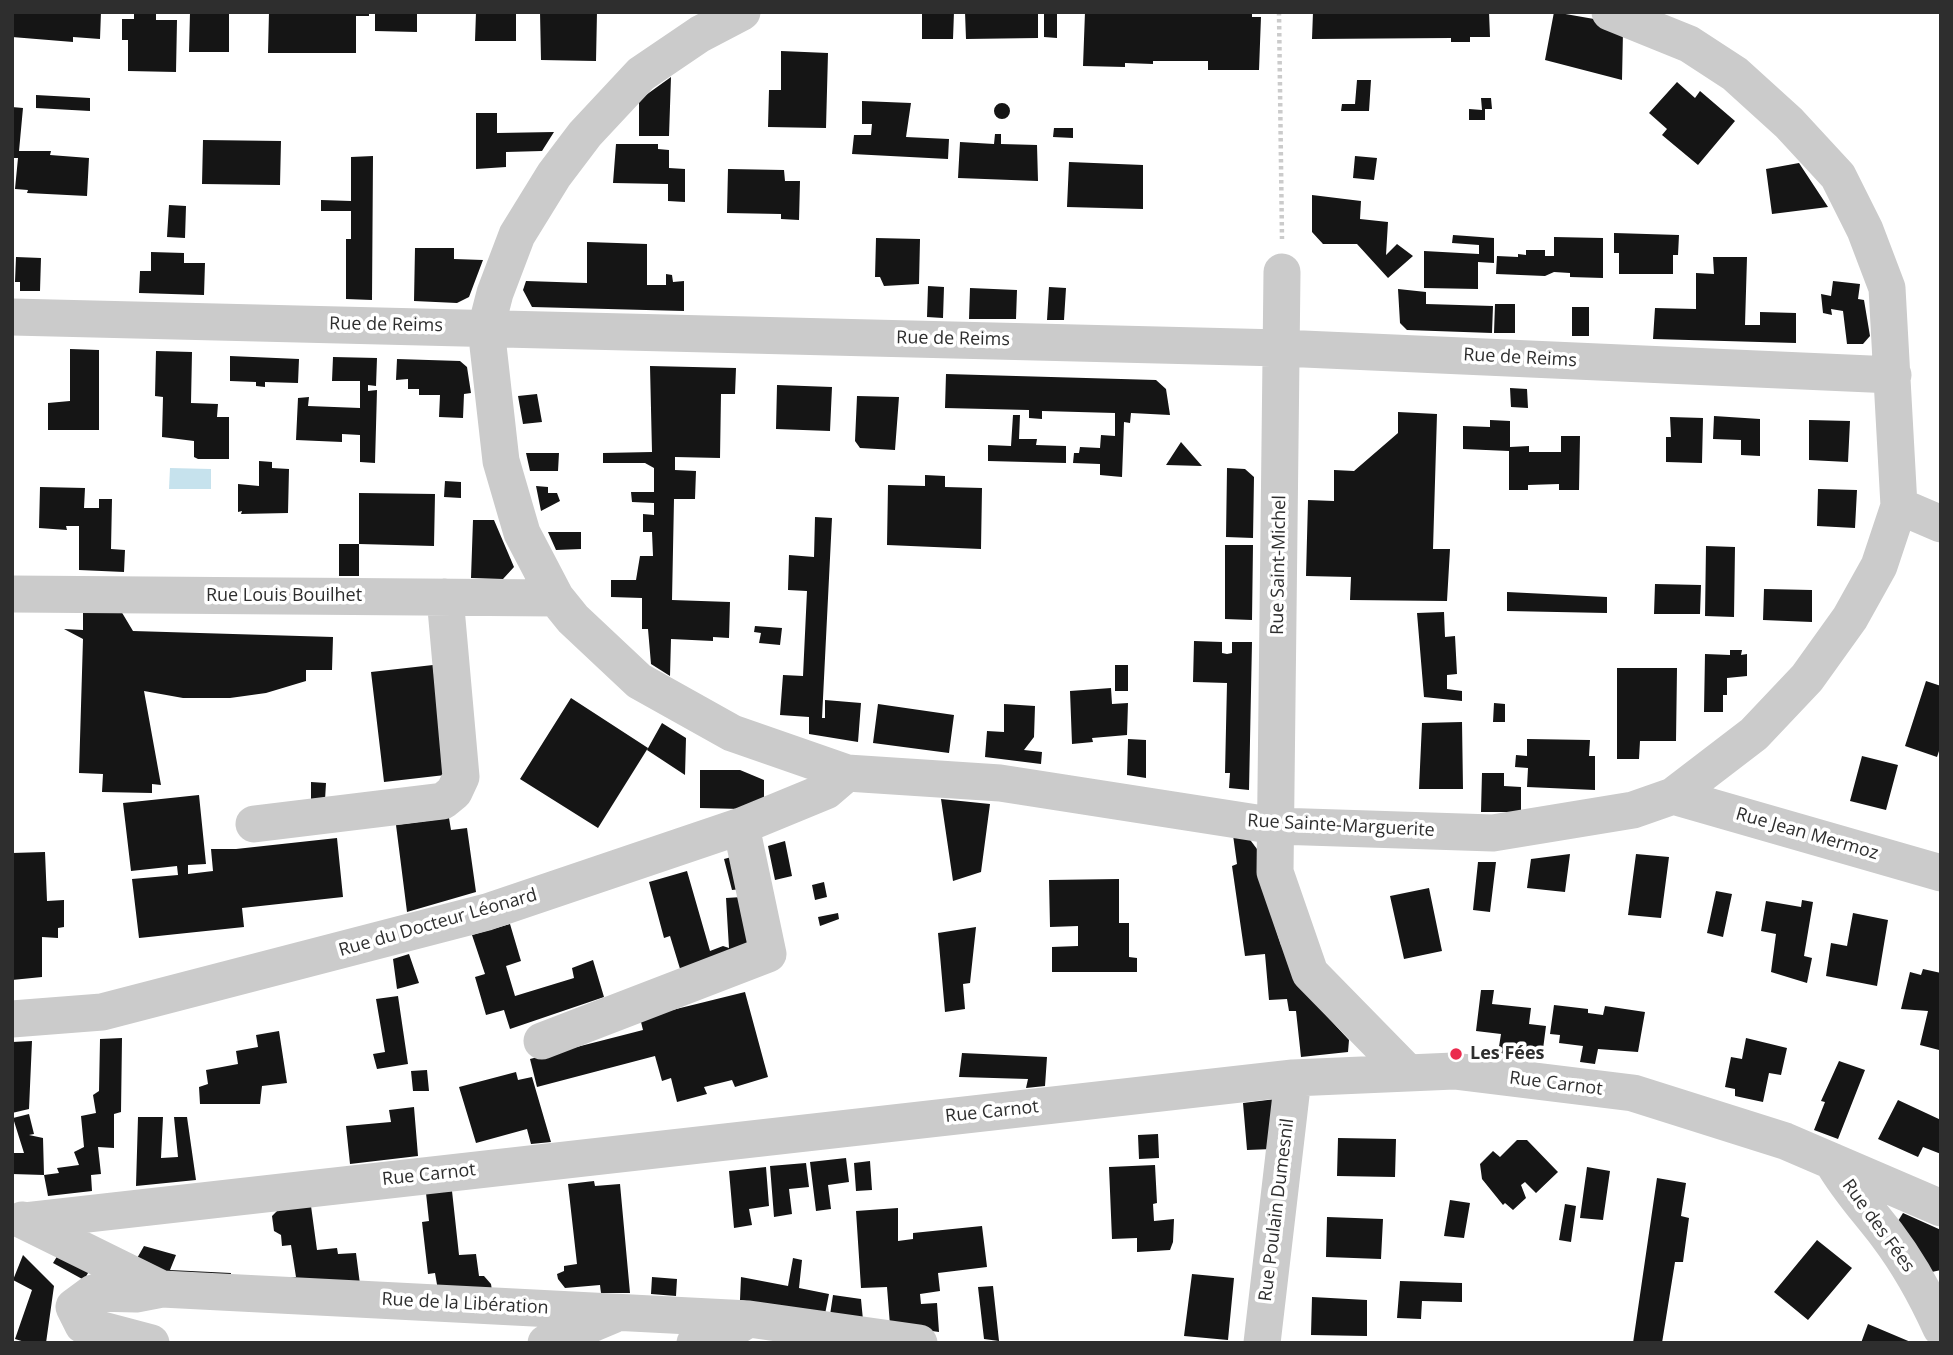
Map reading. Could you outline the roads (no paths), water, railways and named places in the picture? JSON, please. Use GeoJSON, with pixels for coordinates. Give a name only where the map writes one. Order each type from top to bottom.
{"type":"FeatureCollection","features":[{"type":"Feature","properties":{"kind":"street"},"geometry":{"type":"LineString","coordinates":[[486,328],[495,293],[517,235],[554,175],[584,134],[641,74],[700,34],[742,12]]}},
{"type":"Feature","properties":{"kind":"street","name":"Rue Sainte-Marguerite"},"geometry":{"type":"LineString","coordinates":[[486,328],[501,461],[522,534],[556,598],[591,639],[639,681],[733,733],[847,773],[1000,783],[1276,826],[1493,833],[1633,810],[1673,796],[1754,734],[1807,678],[1850,618],[1879,566],[1899,506],[1894,375],[1887,288],[1865,230],[1838,176],[1789,122],[1735,74],[1689,44],[1609,12]]}},
{"type":"Feature","properties":{"kind":"street","name":"Rue Saint-Michel"},"geometry":{"type":"LineString","coordinates":[[1282,272],[1275,872],[1310,973],[1407,1072]]}},
{"type":"Feature","properties":{"kind":"street","name":"Rue de Reims"},"geometry":{"type":"LineString","coordinates":[[12,317],[1281,348],[1894,375]]}},
{"type":"Feature","properties":{"kind":"street"},"geometry":{"type":"LineString","coordinates":[[1899,506],[1941,524]]}},
{"type":"Feature","properties":{"kind":"street","name":"Rue Louis Bouilhet"},"geometry":{"type":"LineString","coordinates":[[12,594],[556,598]]}},
{"type":"Feature","properties":{"kind":"street"},"geometry":{"type":"LineString","coordinates":[[254,824],[443,801],[454,792],[461,777],[445,597]]}},
{"type":"Feature","properties":{"kind":"street","name":"Rue du Docteur Léonard"},"geometry":{"type":"LineString","coordinates":[[12,1019],[102,1012],[487,912],[741,826],[826,791],[847,773]]}},
{"type":"Feature","properties":{"kind":"street","name":"Rue Jean Mermoz"},"geometry":{"type":"LineString","coordinates":[[1673,796],[1941,873]]}},
{"type":"Feature","properties":{"kind":"street"},"geometry":{"type":"LineString","coordinates":[[542,1041],[768,954],[741,826]]}},
{"type":"Feature","properties":{"kind":"street","name":"Rue Carnot"},"geometry":{"type":"LineString","coordinates":[[19,1219],[1293,1077],[1454,1071],[1633,1093],[1784,1141],[1866,1173],[1941,1208]]}},
{"type":"Feature","properties":{"kind":"street","name":"Rue Poulain Dumesnil"},"geometry":{"type":"LineString","coordinates":[[1262,1343],[1293,1077]]}},
{"type":"Feature","properties":{"kind":"street","name":"Rue des Fées"},"geometry":{"type":"LineString","coordinates":[[1832,1161],[1846,1186],[1887,1235],[1922,1286],[1941,1328]]}},
{"type":"Feature","properties":{"kind":"street","name":"Rue de la Libération"},"geometry":{"type":"LineString","coordinates":[[19,1219],[162,1289],[749,1319],[919,1343]]}},
{"type":"Feature","properties":{"kind":"street"},"geometry":{"type":"LineString","coordinates":[[151,1343],[83,1325],[74,1307],[93,1293],[136,1294],[162,1289]]}},
{"type":"Feature","properties":{"kind":"street"},"geometry":{"type":"LineString","coordinates":[[546,1343],[624,1311]]}},
{"type":"Feature","properties":{"kind":"street"},"geometry":{"type":"LineString","coordinates":[[695,1343],[721,1336],[749,1319]]}},
{"type":"Feature","properties":{"kind":"water"},"geometry":{"type":"Polygon","coordinates":[[[170,468],[211,469],[211,489],[169,489],[170,468]]]}},
{"type":"Feature","properties":{"kind":"place","name":"Les Fées"},"geometry":{"type":"Point","coordinates":[1456,1054]}}]}
